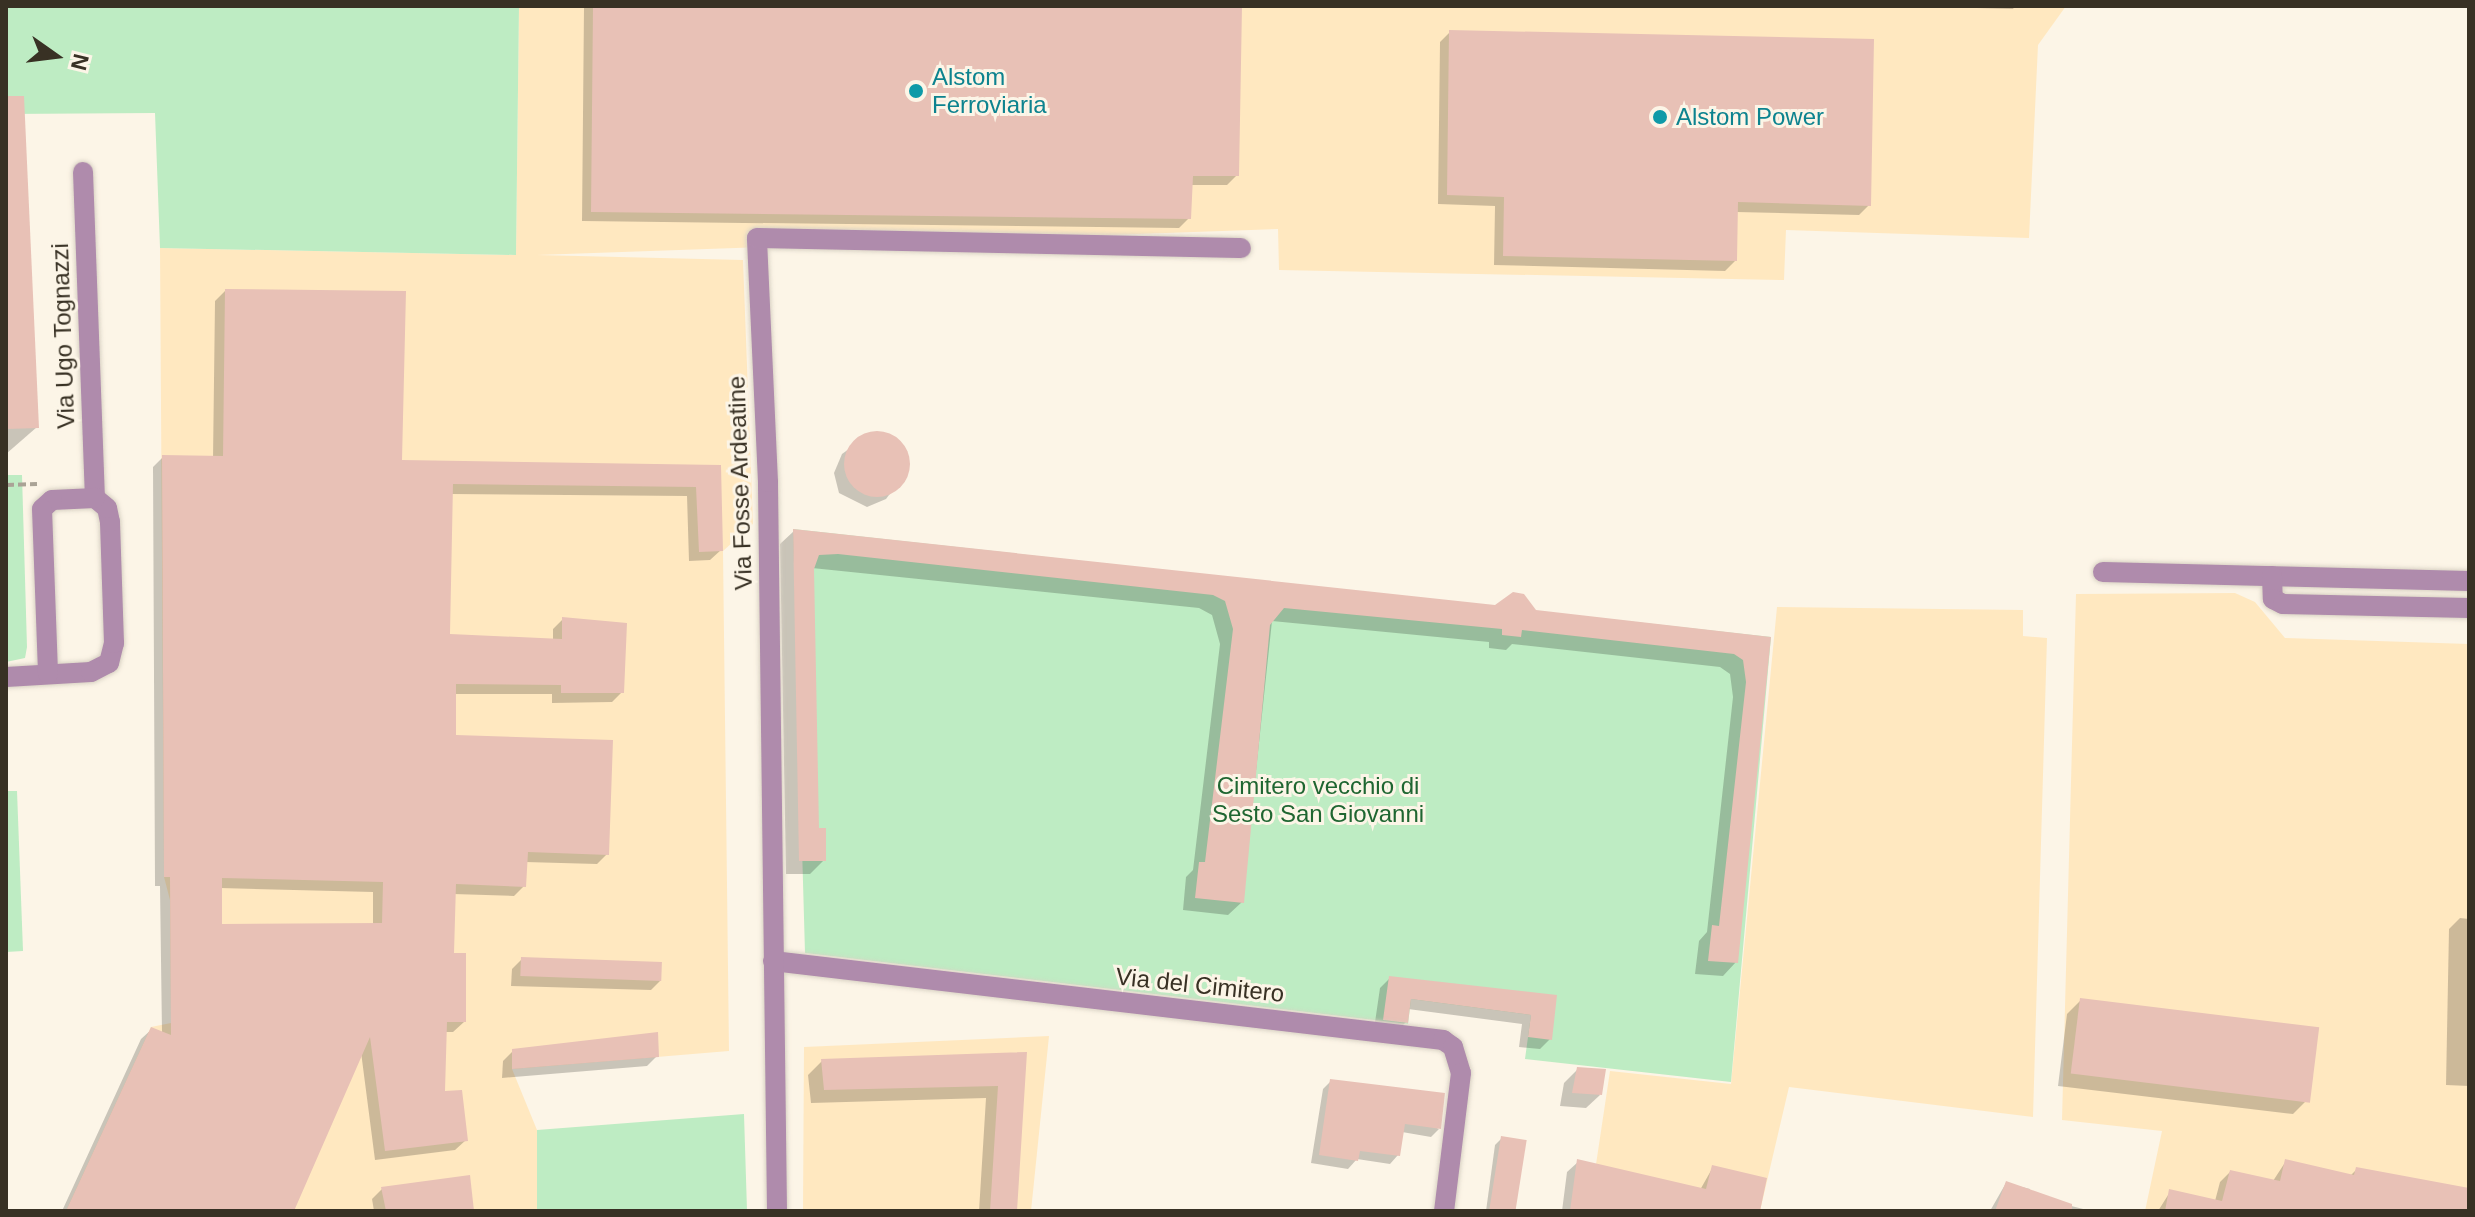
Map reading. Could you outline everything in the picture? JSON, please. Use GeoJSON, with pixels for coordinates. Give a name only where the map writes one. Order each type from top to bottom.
{"type":"FeatureCollection","features":[{"type":"Feature","properties":{"kind":"street","name":"Via Ugo Tognazzi"},"geometry":{"type":"LineString","coordinates":[[6,677],[102,670],[113,653],[109,514],[95,498],[83,172]]}},
{"type":"Feature","properties":{"kind":"street","name":"Via Fosse Ardeatine"},"geometry":{"type":"LineString","coordinates":[[777,1211],[768,526],[757,238],[1241,248]]}},
{"type":"Feature","properties":{"kind":"street"},"geometry":{"type":"LineString","coordinates":[[48,674],[42,509],[52,500],[95,498]]}},
{"type":"Feature","properties":{"kind":"street"},"geometry":{"type":"LineString","coordinates":[[2103,572],[2469,581]]}},
{"type":"Feature","properties":{"kind":"street"},"geometry":{"type":"LineString","coordinates":[[2272,576],[2273,599],[2283,604],[2469,608]]}},
{"type":"Feature","properties":{"kind":"street","name":"Via del Cimitero"},"geometry":{"type":"LineString","coordinates":[[773,961],[1443,1040],[1453,1047],[1461,1073],[1444,1211]]}},
{"type":"Feature","properties":{"kind":"shaded area"},"geometry":{"type":"Polygon","coordinates":[[[519,6],[2066,6],[2038,45],[2029,238],[1786,230],[1784,280],[1279,270],[1278,229],[537,255],[743,260],[753,524],[723,551],[729,1051],[512,1069],[537,1130],[537,1211],[66,1211],[151,1027],[171,1023],[170,900],[164,877],[160,248],[516,255],[519,6]]]}},
{"type":"Feature","properties":{"kind":"shaded area"},"geometry":{"type":"Polygon","coordinates":[[[2235,593],[2255,602],[2285,638],[2469,644],[2469,1211],[2145,1211],[2162,1131],[2062,1120],[2076,594],[2235,593]]]}},
{"type":"Feature","properties":{"kind":"shaded area"},"geometry":{"type":"Polygon","coordinates":[[[1777,607],[2023,610],[2023,636],[2047,638],[2033,1117],[1789,1087],[1760,1211],[1589,1211],[1610,1071],[1731,1084],[1777,607]]]}},
{"type":"Feature","properties":{"kind":"shaded area"},"geometry":{"type":"Polygon","coordinates":[[[1049,1036],[1031,1211],[803,1211],[804,1047],[1049,1036]]]}},
{"type":"Feature","properties":{"kind":"green space"},"geometry":{"type":"Polygon","coordinates":[[[6,6],[519,6],[516,255],[160,248],[155,113],[6,114],[6,6]]]}},
{"type":"Feature","properties":{"kind":"green space"},"geometry":{"type":"Polygon","coordinates":[[[6,475],[22,475],[27,647],[25,658],[6,662],[6,475]]]}},
{"type":"Feature","properties":{"kind":"green space","name":"Cimitero vecchio di Sesto San Giovanni"},"geometry":{"type":"Polygon","coordinates":[[[793,529],[1771,637],[1731,1082],[1525,1059],[1531,1015],[1411,999],[1408,1024],[805,953],[793,529]]]}},
{"type":"Feature","properties":{"kind":"green space"},"geometry":{"type":"Polygon","coordinates":[[[6,791],[17,791],[23,951],[6,952],[6,791]]]}},
{"type":"Feature","properties":{"kind":"green space"},"geometry":{"type":"Polygon","coordinates":[[[744,1114],[747,1211],[537,1211],[537,1130],[744,1114]]]}},
{"type":"Feature","properties":{"kind":"building","name":"Alstom Ferroviaria"},"geometry":{"type":"Polygon","coordinates":[[[593,6],[1242,6],[1239,176],[1193,176],[1191,219],[591,212],[593,6]]]}},
{"type":"Feature","properties":{"kind":"building","name":"Alstom Power"},"geometry":{"type":"Polygon","coordinates":[[[1449,30],[1874,39],[1871,206],[1738,202],[1737,261],[1503,256],[1504,197],[1447,195],[1449,30]]]}},
{"type":"Feature","properties":{"kind":"building"},"geometry":{"type":"Polygon","coordinates":[[[6,96],[24,96],[39,428],[6,429],[6,96]]]}},
{"type":"Feature","properties":{"kind":"building"},"geometry":{"type":"Polygon","coordinates":[[[225,289],[406,291],[402,460],[721,465],[723,551],[699,552],[696,487],[453,484],[450,634],[562,639],[562,617],[627,623],[624,693],[561,693],[561,685],[456,684],[456,735],[613,740],[609,855],[528,852],[526,887],[456,884],[454,953],[466,953],[466,1022],[447,1022],[445,1091],[462,1090],[468,1141],[385,1151],[370,1037],[294,1211],[66,1211],[151,1027],[171,1035],[170,877],[164,877],[162,455],[223,456],[225,289]],[[222,878],[222,924],[382,923],[383,882],[222,878]]]}},
{"type":"Feature","properties":{"kind":"building"},"geometry":{"type":"Polygon","coordinates":[[[870,431],[884,431],[896,436],[905,445],[910,464],[908,477],[901,488],[884,497],[870,497],[858,492],[849,483],[844,471],[844,457],[849,445],[858,436],[870,431]]]}},
{"type":"Feature","properties":{"kind":"building"},"geometry":{"type":"Polygon","coordinates":[[[793,529],[1495,605],[1513,592],[1524,594],[1536,610],[1771,637],[1738,963],[1708,961],[1712,925],[1719,926],[1746,682],[1743,660],[1734,654],[1522,630],[1521,637],[1502,635],[1502,629],[1284,608],[1270,625],[1244,903],[1195,898],[1199,862],[1205,862],[1233,629],[1225,601],[1213,595],[838,554],[819,555],[814,569],[819,828],[826,828],[826,861],[799,861],[793,529]]]}},
{"type":"Feature","properties":{"kind":"building"},"geometry":{"type":"Polygon","coordinates":[[[521,957],[662,962],[661,981],[520,976],[521,957]]]}},
{"type":"Feature","properties":{"kind":"building"},"geometry":{"type":"Polygon","coordinates":[[[1389,976],[1557,995],[1552,1040],[1528,1037],[1531,1015],[1411,999],[1408,1023],[1383,1020],[1389,976]]]}},
{"type":"Feature","properties":{"kind":"building"},"geometry":{"type":"Polygon","coordinates":[[[2080,998],[2319,1027],[2310,1103],[2071,1073],[2080,998]]]}},
{"type":"Feature","properties":{"kind":"building"},"geometry":{"type":"Polygon","coordinates":[[[658,1032],[659,1057],[512,1069],[512,1049],[658,1032]]]}},
{"type":"Feature","properties":{"kind":"building"},"geometry":{"type":"Polygon","coordinates":[[[1027,1052],[1017,1211],[990,1211],[998,1086],[824,1090],[821,1059],[1027,1052]]]}},
{"type":"Feature","properties":{"kind":"building"},"geometry":{"type":"Polygon","coordinates":[[[1577,1067],[1606,1069],[1602,1095],[1572,1093],[1577,1067]]]}},
{"type":"Feature","properties":{"kind":"building"},"geometry":{"type":"Polygon","coordinates":[[[1330,1079],[1445,1093],[1441,1129],[1405,1124],[1400,1156],[1360,1151],[1358,1161],[1319,1155],[1330,1079]]]}},
{"type":"Feature","properties":{"kind":"building"},"geometry":{"type":"Polygon","coordinates":[[[1501,1136],[1527,1140],[1515,1211],[1489,1211],[1501,1136]]]}},
{"type":"Feature","properties":{"kind":"building"},"geometry":{"type":"Polygon","coordinates":[[[1577,1159],[1706,1189],[1712,1165],[1767,1178],[1760,1211],[1570,1211],[1577,1159]]]}},
{"type":"Feature","properties":{"kind":"building"},"geometry":{"type":"Polygon","coordinates":[[[2285,1159],[2354,1175],[2356,1167],[2469,1188],[2469,1211],[2165,1211],[2169,1189],[2222,1201],[2230,1170],[2280,1181],[2285,1159]]]}},
{"type":"Feature","properties":{"kind":"building"},"geometry":{"type":"Polygon","coordinates":[[[470,1175],[474,1211],[386,1211],[381,1187],[470,1175]]]}},
{"type":"Feature","properties":{"kind":"building"},"geometry":{"type":"Polygon","coordinates":[[[2006,1181],[2072,1204],[2072,1211],[1995,1211],[2006,1181]]]}},
{"type":"Feature","properties":{"kind":"place","name":"Alstom Ferroviaria"},"geometry":{"type":"Point","coordinates":[916,91]}},
{"type":"Feature","properties":{"kind":"place","name":"Alstom Power"},"geometry":{"type":"Point","coordinates":[1660,117]}}]}
